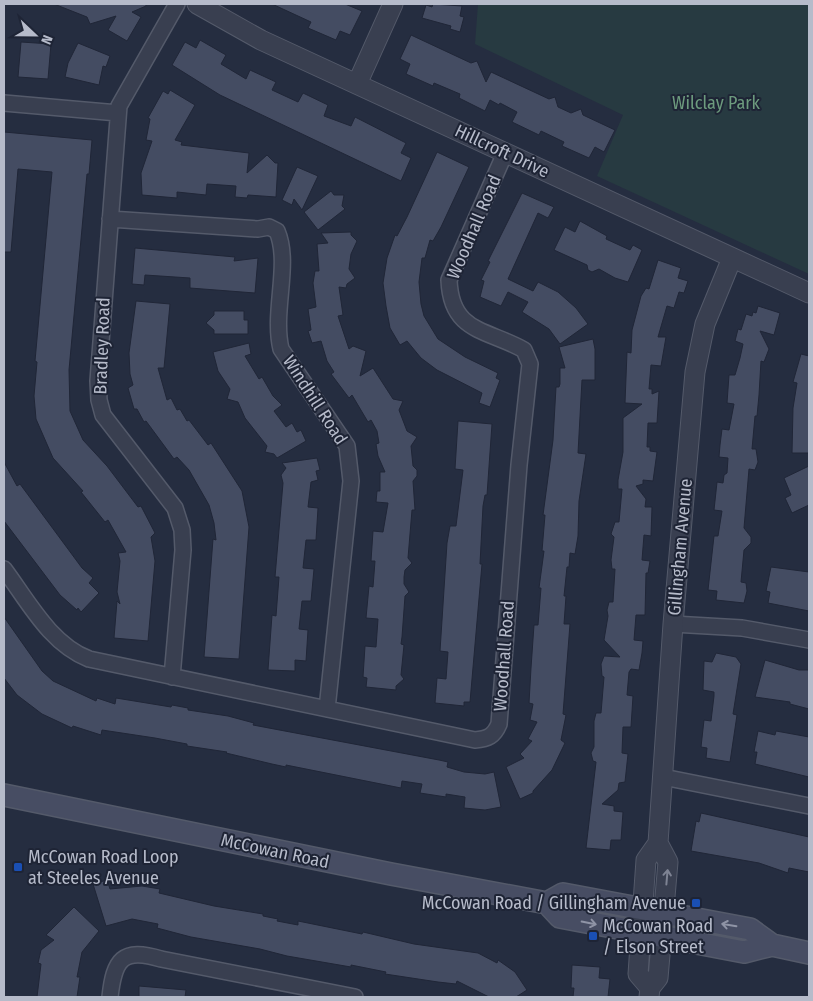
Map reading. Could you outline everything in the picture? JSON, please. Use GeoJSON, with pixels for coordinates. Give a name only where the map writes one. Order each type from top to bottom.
{"type":"FeatureCollection","features":[{"type":"Feature","properties":{"kind":"main road","name":"McCowan Road"},"geometry":{"type":"LineString","coordinates":[[4,795],[381,872],[547,903],[560,917],[744,952],[772,945]]}},
{"type":"Feature","properties":{"kind":"main road","name":"McCowan Road"},"geometry":{"type":"LineString","coordinates":[[547,903],[563,894],[750,929],[772,945],[809,953]]}},
{"type":"Feature","properties":{"kind":"street","name":"Bradley Road"},"geometry":{"type":"LineString","coordinates":[[172,677],[183,550],[182,530],[175,508],[160,486],[112,429],[103,415],[99,400],[98,381],[118,113],[122,99],[177,4]]}},
{"type":"Feature","properties":{"kind":"street","name":"Hillcroft Drive"},"geometry":{"type":"LineString","coordinates":[[198,4],[261,40],[809,293]]}},
{"type":"Feature","properties":{"kind":"street"},"geometry":{"type":"LineString","coordinates":[[357,84],[393,4]]}},
{"type":"Feature","properties":{"kind":"street"},"geometry":{"type":"LineString","coordinates":[[4,103],[118,113]]}},
{"type":"Feature","properties":{"kind":"street","name":"Woodhall Road"},"geometry":{"type":"LineString","coordinates":[[4,569],[53,634],[73,651],[97,661],[475,740],[489,738],[496,733],[499,724],[519,465],[530,364],[524,350],[491,336],[461,318],[450,295],[449,280],[505,153]]}},
{"type":"Feature","properties":{"kind":"street","name":"Windhill Road"},"geometry":{"type":"LineString","coordinates":[[110,219],[258,229],[269,227],[277,231],[284,250],[277,333],[281,349],[347,446],[350,468],[351,481],[327,710]]}},
{"type":"Feature","properties":{"kind":"street","name":"Gillingham Avenue"},"geometry":{"type":"LineString","coordinates":[[658,843],[668,862],[658,978],[649,992],[638,974],[642,910],[646,860],[658,843],[673,624],[697,357],[704,324],[732,258]]}},
{"type":"Feature","properties":{"kind":"street"},"geometry":{"type":"LineString","coordinates":[[673,624],[742,628],[809,640]]}},
{"type":"Feature","properties":{"kind":"street"},"geometry":{"type":"LineString","coordinates":[[663,777],[809,806]]}},
{"type":"Feature","properties":{"kind":"street"},"geometry":{"type":"LineString","coordinates":[[110,997],[112,976],[118,962],[130,954],[143,953],[161,959],[355,997]]}},
{"type":"Feature","properties":{"kind":"green space","name":"Wilclay Park"},"geometry":{"type":"Polygon","coordinates":[[[478,4],[809,4],[809,274],[597,176],[623,115],[475,44],[478,4]]]}},
{"type":"Feature","properties":{"kind":"building"},"geometry":{"type":"Polygon","coordinates":[[[54,4],[146,4],[146,6],[132,12],[141,17],[127,41],[108,30],[116,16],[90,24],[87,17],[54,4]]]}},
{"type":"Feature","properties":{"kind":"building"},"geometry":{"type":"Polygon","coordinates":[[[272,4],[345,4],[362,11],[350,35],[340,31],[336,40],[308,28],[311,22],[272,4]]]}},
{"type":"Feature","properties":{"kind":"building"},"geometry":{"type":"Polygon","coordinates":[[[433,4],[462,6],[460,16],[464,17],[460,32],[450,29],[451,26],[422,18],[426,5],[432,7],[433,4]]]}},
{"type":"Feature","properties":{"kind":"building"},"geometry":{"type":"Polygon","coordinates":[[[411,35],[471,63],[477,61],[486,82],[491,72],[549,99],[555,97],[558,107],[571,113],[581,109],[583,115],[615,130],[604,152],[595,147],[589,158],[562,146],[564,142],[541,131],[539,135],[512,122],[517,112],[500,103],[499,105],[490,100],[485,111],[459,98],[460,94],[434,83],[433,86],[406,74],[410,64],[400,59],[411,35]]]}},
{"type":"Feature","properties":{"kind":"building"},"geometry":{"type":"Polygon","coordinates":[[[200,40],[226,55],[221,64],[246,79],[250,70],[276,82],[272,90],[298,102],[303,93],[328,105],[324,116],[351,126],[355,117],[406,143],[401,153],[411,158],[401,181],[220,95],[172,65],[185,42],[196,48],[200,40]]]}},
{"type":"Feature","properties":{"kind":"building"},"geometry":{"type":"Polygon","coordinates":[[[21,42],[51,44],[48,79],[18,77],[21,42]]]}},
{"type":"Feature","properties":{"kind":"building"},"geometry":{"type":"Polygon","coordinates":[[[78,43],[110,56],[106,67],[103,66],[99,85],[65,77],[68,63],[78,43]]]}},
{"type":"Feature","properties":{"kind":"building"},"geometry":{"type":"Polygon","coordinates":[[[170,90],[195,105],[175,140],[182,142],[181,145],[249,153],[247,173],[267,155],[275,163],[278,163],[276,197],[248,195],[247,198],[235,197],[236,186],[207,184],[206,195],[177,192],[177,198],[142,195],[141,173],[152,141],[146,140],[150,119],[148,118],[163,91],[168,94],[170,90]]]}},
{"type":"Feature","properties":{"kind":"building"},"geometry":{"type":"Polygon","coordinates":[[[4,132],[92,140],[89,174],[87,174],[69,370],[70,411],[83,440],[107,466],[138,507],[141,506],[155,533],[151,537],[155,561],[148,641],[114,638],[117,601],[120,604],[117,592],[120,561],[118,553],[126,552],[108,520],[105,522],[81,492],[83,491],[53,458],[36,419],[34,396],[37,362],[35,361],[52,172],[18,169],[11,252],[4,252],[4,132]]]}},
{"type":"Feature","properties":{"kind":"building"},"geometry":{"type":"Polygon","coordinates":[[[437,152],[469,167],[441,227],[433,241],[430,240],[425,258],[422,258],[419,282],[421,304],[424,316],[438,339],[465,357],[498,373],[496,378],[500,380],[490,407],[479,403],[482,393],[437,370],[421,358],[407,341],[400,345],[390,328],[383,283],[387,258],[395,235],[397,236],[407,217],[437,152]]]}},
{"type":"Feature","properties":{"kind":"building"},"geometry":{"type":"Polygon","coordinates":[[[297,167],[318,176],[302,210],[294,199],[292,205],[282,200],[297,167]]]}},
{"type":"Feature","properties":{"kind":"building"},"geometry":{"type":"Polygon","coordinates":[[[331,191],[334,195],[344,195],[342,206],[345,209],[318,230],[304,212],[331,191]]]}},
{"type":"Feature","properties":{"kind":"building"},"geometry":{"type":"Polygon","coordinates":[[[522,193],[554,207],[548,218],[538,213],[508,279],[533,291],[538,282],[558,292],[576,308],[588,324],[560,344],[549,329],[522,312],[528,302],[508,292],[501,306],[480,297],[484,281],[481,280],[490,262],[488,261],[522,193]]]}},
{"type":"Feature","properties":{"kind":"building"},"geometry":{"type":"Polygon","coordinates":[[[580,221],[607,236],[606,239],[630,250],[633,245],[642,250],[628,282],[615,278],[599,269],[592,272],[588,270],[587,265],[554,250],[565,227],[575,232],[580,221]]]}},
{"type":"Feature","properties":{"kind":"building"},"geometry":{"type":"Polygon","coordinates":[[[351,232],[351,235],[357,241],[351,254],[349,269],[355,278],[347,284],[346,288],[339,287],[343,315],[338,316],[349,349],[353,346],[366,351],[360,376],[373,368],[393,399],[403,401],[399,410],[407,431],[417,437],[411,446],[413,466],[417,470],[417,476],[413,481],[415,510],[412,510],[408,558],[412,563],[405,570],[404,577],[404,584],[409,592],[405,596],[401,644],[404,645],[401,675],[404,679],[396,686],[396,690],[366,687],[367,678],[363,677],[365,646],[376,647],[378,619],[366,618],[369,586],[373,587],[375,561],[371,561],[373,531],[383,532],[388,503],[376,502],[377,491],[380,491],[380,472],[385,472],[378,456],[376,444],[379,443],[377,431],[371,420],[368,422],[352,395],[349,398],[331,374],[334,372],[327,361],[321,341],[312,343],[308,331],[311,330],[308,309],[316,307],[313,283],[315,271],[319,271],[317,244],[328,243],[321,233],[351,232]]]}},
{"type":"Feature","properties":{"kind":"building"},"geometry":{"type":"Polygon","coordinates":[[[135,248],[235,257],[234,261],[258,258],[255,293],[190,288],[190,278],[145,275],[144,285],[132,284],[135,248]]]}},
{"type":"Feature","properties":{"kind":"building"},"geometry":{"type":"Polygon","coordinates":[[[658,260],[681,268],[678,278],[688,281],[684,293],[679,292],[674,308],[667,306],[658,337],[666,337],[661,366],[651,365],[649,389],[652,389],[652,394],[659,391],[657,423],[648,423],[647,447],[650,447],[650,451],[657,452],[653,481],[643,480],[643,484],[636,486],[646,499],[645,507],[652,507],[651,536],[644,535],[642,560],[650,561],[648,573],[646,573],[645,615],[636,615],[634,640],[643,641],[642,653],[639,670],[631,669],[629,672],[627,695],[633,696],[631,727],[623,727],[622,753],[628,754],[625,782],[619,783],[618,790],[602,804],[614,806],[614,811],[623,812],[621,840],[611,840],[610,850],[586,848],[596,762],[593,761],[591,753],[594,747],[594,721],[596,713],[601,713],[604,677],[602,676],[601,664],[604,656],[620,657],[604,640],[608,616],[607,610],[609,602],[613,602],[615,569],[612,569],[611,560],[614,537],[611,534],[615,522],[619,522],[622,489],[618,489],[618,480],[623,452],[623,418],[642,404],[625,403],[627,352],[631,353],[632,330],[641,296],[646,288],[649,289],[658,260]]]}},
{"type":"Feature","properties":{"kind":"building"},"geometry":{"type":"Polygon","coordinates":[[[136,301],[170,304],[164,368],[158,368],[167,400],[171,398],[177,410],[180,409],[187,421],[189,420],[208,445],[211,443],[242,491],[249,527],[239,659],[204,657],[213,539],[216,540],[214,523],[209,505],[189,470],[177,457],[174,459],[146,421],[144,422],[137,409],[134,409],[128,388],[133,385],[130,374],[129,353],[136,301]]]}},
{"type":"Feature","properties":{"kind":"building"},"geometry":{"type":"Polygon","coordinates":[[[758,306],[780,313],[774,335],[760,331],[769,349],[764,362],[761,361],[757,416],[755,416],[752,449],[756,449],[758,462],[755,470],[749,469],[744,528],[751,537],[751,543],[744,550],[741,582],[746,583],[747,591],[744,603],[716,600],[717,591],[708,590],[714,536],[718,536],[722,511],[714,510],[717,482],[723,483],[724,475],[727,473],[728,458],[719,457],[722,429],[729,430],[734,404],[727,403],[729,375],[735,375],[743,344],[735,341],[738,329],[741,330],[746,314],[752,316],[753,312],[756,313],[758,306]]]}},
{"type":"Feature","properties":{"kind":"building"},"geometry":{"type":"Polygon","coordinates":[[[214,311],[244,311],[244,320],[248,320],[248,334],[214,334],[214,330],[206,323],[214,315],[214,311]]]}},
{"type":"Feature","properties":{"kind":"building"},"geometry":{"type":"Polygon","coordinates":[[[593,339],[595,349],[595,380],[582,380],[578,453],[586,454],[579,501],[578,536],[575,554],[570,553],[564,596],[566,596],[564,624],[570,624],[563,714],[566,715],[561,740],[565,743],[552,770],[533,793],[520,799],[506,767],[524,758],[520,754],[532,741],[528,739],[537,722],[530,720],[533,704],[529,703],[531,668],[534,625],[538,625],[541,588],[539,588],[544,551],[542,551],[545,515],[543,515],[553,440],[556,387],[559,387],[560,384],[560,368],[565,368],[559,347],[593,339]]]}},
{"type":"Feature","properties":{"kind":"building"},"geometry":{"type":"Polygon","coordinates":[[[249,343],[251,354],[245,356],[259,379],[262,377],[273,396],[282,405],[274,411],[286,427],[292,423],[297,432],[301,430],[306,441],[277,458],[274,454],[265,452],[267,446],[245,418],[238,402],[227,399],[230,389],[218,371],[213,352],[249,343]]]}},
{"type":"Feature","properties":{"kind":"building"},"geometry":{"type":"Polygon","coordinates":[[[801,354],[809,356],[809,453],[792,453],[793,408],[797,383],[793,382],[801,354]]]}},
{"type":"Feature","properties":{"kind":"building"},"geometry":{"type":"Polygon","coordinates":[[[458,421],[492,424],[487,495],[485,495],[483,506],[480,564],[482,564],[470,702],[464,702],[464,706],[435,703],[437,678],[446,679],[448,652],[440,651],[447,543],[450,526],[456,526],[463,470],[455,469],[458,421]]]}},
{"type":"Feature","properties":{"kind":"building"},"geometry":{"type":"Polygon","coordinates":[[[317,458],[320,470],[316,471],[318,480],[311,482],[308,507],[318,508],[316,540],[306,540],[303,568],[314,569],[311,601],[302,601],[299,629],[308,630],[306,661],[295,660],[295,671],[268,670],[272,615],[276,616],[279,577],[275,577],[283,483],[281,475],[286,468],[282,463],[317,458]]]}},
{"type":"Feature","properties":{"kind":"building"},"geometry":{"type":"Polygon","coordinates":[[[4,462],[17,486],[20,484],[82,568],[93,578],[89,583],[99,593],[81,612],[60,595],[4,521],[4,462]]]}},
{"type":"Feature","properties":{"kind":"building"},"geometry":{"type":"Polygon","coordinates":[[[809,466],[809,505],[792,513],[785,498],[791,495],[784,478],[809,466]]]}},
{"type":"Feature","properties":{"kind":"building"},"geometry":{"type":"Polygon","coordinates":[[[771,567],[809,572],[809,611],[768,603],[770,592],[766,591],[771,567]]]}},
{"type":"Feature","properties":{"kind":"building"},"geometry":{"type":"Polygon","coordinates":[[[4,617],[42,671],[53,681],[96,701],[97,698],[115,704],[116,698],[171,707],[172,705],[188,708],[188,710],[228,716],[254,723],[253,725],[448,762],[447,767],[464,772],[485,774],[494,772],[501,807],[485,810],[464,808],[465,797],[446,794],[446,797],[420,793],[422,784],[402,781],[401,788],[286,765],[286,767],[227,752],[187,746],[187,744],[155,738],[102,730],[101,735],[73,726],[72,728],[42,714],[17,695],[4,678],[4,617]]]}},
{"type":"Feature","properties":{"kind":"building"},"geometry":{"type":"Polygon","coordinates":[[[716,653],[736,657],[741,664],[733,714],[737,715],[730,762],[706,758],[707,748],[701,747],[704,720],[711,721],[714,696],[714,692],[703,690],[704,661],[712,662],[716,653]]]}},
{"type":"Feature","properties":{"kind":"building"},"geometry":{"type":"Polygon","coordinates":[[[765,660],[799,670],[809,670],[809,709],[790,704],[790,702],[755,697],[765,660]]]}},
{"type":"Feature","properties":{"kind":"building"},"geometry":{"type":"Polygon","coordinates":[[[758,731],[775,735],[776,731],[809,737],[809,777],[755,764],[757,752],[754,752],[758,731]]]}},
{"type":"Feature","properties":{"kind":"building"},"geometry":{"type":"Polygon","coordinates":[[[701,813],[809,837],[809,872],[789,868],[788,873],[759,863],[691,851],[696,821],[699,822],[701,813]]]}},
{"type":"Feature","properties":{"kind":"building"},"geometry":{"type":"Polygon","coordinates":[[[107,880],[110,889],[142,886],[160,889],[159,893],[214,906],[263,914],[263,916],[278,919],[277,921],[298,925],[298,921],[362,934],[363,932],[414,944],[478,953],[497,963],[498,960],[515,972],[527,990],[516,997],[489,997],[457,981],[456,984],[438,982],[385,974],[386,972],[351,965],[351,967],[287,956],[260,949],[191,937],[157,928],[158,924],[132,919],[106,926],[93,884],[107,880]]]}},
{"type":"Feature","properties":{"kind":"building"},"geometry":{"type":"Polygon","coordinates":[[[74,907],[99,931],[82,952],[77,977],[80,977],[77,997],[37,997],[41,964],[38,963],[41,950],[54,940],[46,935],[74,907]]]}},
{"type":"Feature","properties":{"kind":"building"},"geometry":{"type":"Polygon","coordinates":[[[572,965],[600,967],[599,978],[610,979],[608,997],[573,997],[574,988],[571,988],[572,965]]]}},
{"type":"Feature","properties":{"kind":"building"},"geometry":{"type":"Polygon","coordinates":[[[139,986],[186,990],[185,997],[139,997],[139,986]]]}},
{"type":"Feature","properties":{"kind":"place","name":"McCowan Road Loop at Steeles Avenue"},"geometry":{"type":"Point","coordinates":[18,867]}},
{"type":"Feature","properties":{"kind":"place","name":"McCowan Road / Gillingham Avenue"},"geometry":{"type":"Point","coordinates":[696,903]}},
{"type":"Feature","properties":{"kind":"place","name":"McCowan Road / Elson Street"},"geometry":{"type":"Point","coordinates":[593,936]}}]}
